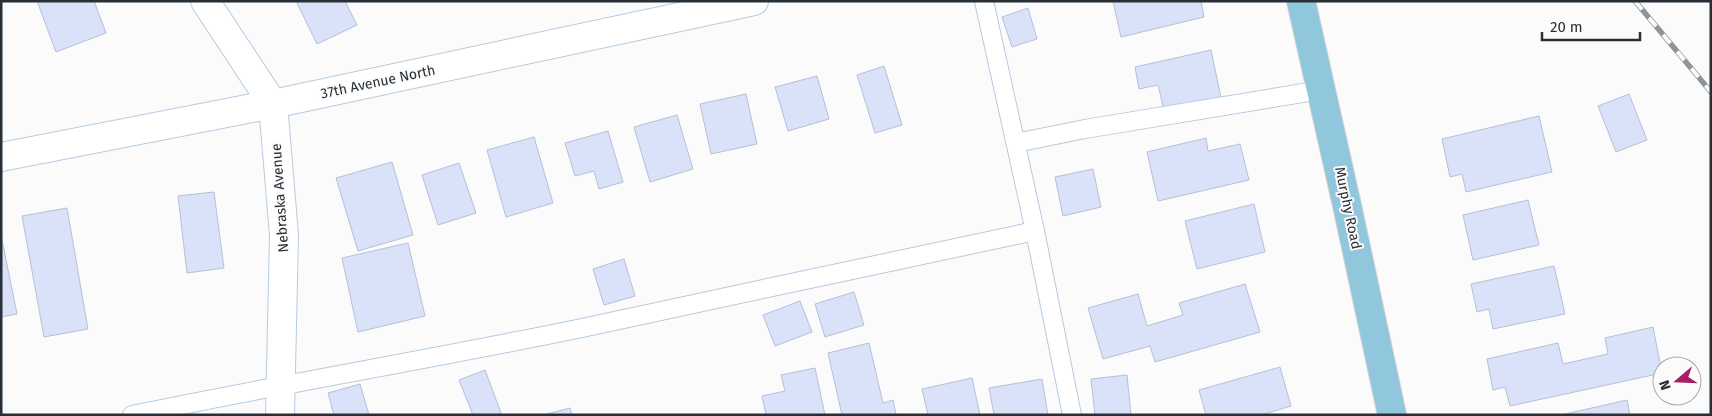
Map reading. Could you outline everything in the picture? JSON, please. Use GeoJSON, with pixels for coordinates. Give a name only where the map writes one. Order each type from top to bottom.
{"type":"FeatureCollection","features":[{"type":"Feature","properties":{"kind":"main road","name":"Murphy Road"},"geometry":{"type":"LineString","coordinates":[[1301,1],[1392,415]]}},
{"type":"Feature","properties":{"kind":"street","name":"Nebraska Avenue"},"geometry":{"type":"LineString","coordinates":[[205,1],[273,104],[284,235],[280,415]]}},
{"type":"Feature","properties":{"kind":"street","name":"37th Avenue North"},"geometry":{"type":"LineString","coordinates":[[1,157],[273,104],[754,1]]}},
{"type":"Feature","properties":{"kind":"lane"},"geometry":{"type":"LineString","coordinates":[[984,1],[1035,230],[1072,415]]}},
{"type":"Feature","properties":{"kind":"lane"},"geometry":{"type":"LineString","coordinates":[[1016,143],[1085,129],[1321,90]]}},
{"type":"Feature","properties":{"kind":"lane"},"geometry":{"type":"LineString","coordinates":[[132,415],[281,384],[411,362],[584,327],[1035,230]]}},
{"type":"Feature","properties":{"kind":"building"},"geometry":{"type":"Polygon","coordinates":[[[37,1],[94,1],[106,33],[56,52],[37,1]]]}},
{"type":"Feature","properties":{"kind":"building"},"geometry":{"type":"Polygon","coordinates":[[[296,1],[345,1],[357,25],[317,44],[296,1]]]}},
{"type":"Feature","properties":{"kind":"building"},"geometry":{"type":"Polygon","coordinates":[[[1113,1],[1201,1],[1204,17],[1121,37],[1113,1]]]}},
{"type":"Feature","properties":{"kind":"building"},"geometry":{"type":"Polygon","coordinates":[[[1028,8],[1037,39],[1012,47],[1002,17],[1028,8]]]}},
{"type":"Feature","properties":{"kind":"building"},"geometry":{"type":"Polygon","coordinates":[[[1211,50],[1221,98],[1164,110],[1158,85],[1139,89],[1135,67],[1211,50]]]}},
{"type":"Feature","properties":{"kind":"building"},"geometry":{"type":"Polygon","coordinates":[[[884,66],[902,125],[875,133],[857,75],[884,66]]]}},
{"type":"Feature","properties":{"kind":"building"},"geometry":{"type":"Polygon","coordinates":[[[817,76],[829,119],[788,131],[775,87],[817,76]]]}},
{"type":"Feature","properties":{"kind":"building"},"geometry":{"type":"Polygon","coordinates":[[[746,94],[757,144],[711,154],[700,104],[746,94]]]}},
{"type":"Feature","properties":{"kind":"building"},"geometry":{"type":"Polygon","coordinates":[[[1629,94],[1647,140],[1616,152],[1598,106],[1629,94]]]}},
{"type":"Feature","properties":{"kind":"building"},"geometry":{"type":"Polygon","coordinates":[[[677,115],[693,169],[650,182],[634,127],[677,115]]]}},
{"type":"Feature","properties":{"kind":"building"},"geometry":{"type":"Polygon","coordinates":[[[1539,116],[1552,172],[1466,192],[1462,174],[1450,177],[1442,139],[1539,116]]]}},
{"type":"Feature","properties":{"kind":"building"},"geometry":{"type":"Polygon","coordinates":[[[608,131],[623,182],[599,189],[594,171],[575,176],[565,143],[608,131]]]}},
{"type":"Feature","properties":{"kind":"building"},"geometry":{"type":"Polygon","coordinates":[[[534,137],[553,203],[506,217],[487,150],[534,137]]]}},
{"type":"Feature","properties":{"kind":"building"},"geometry":{"type":"Polygon","coordinates":[[[1206,138],[1208,151],[1240,144],[1249,180],[1158,201],[1147,152],[1206,138]]]}},
{"type":"Feature","properties":{"kind":"building"},"geometry":{"type":"Polygon","coordinates":[[[392,162],[413,235],[358,251],[336,178],[392,162]]]}},
{"type":"Feature","properties":{"kind":"building"},"geometry":{"type":"Polygon","coordinates":[[[459,163],[476,213],[438,225],[422,175],[459,163]]]}},
{"type":"Feature","properties":{"kind":"building"},"geometry":{"type":"Polygon","coordinates":[[[1093,169],[1101,207],[1063,216],[1055,177],[1093,169]]]}},
{"type":"Feature","properties":{"kind":"building"},"geometry":{"type":"Polygon","coordinates":[[[214,192],[224,268],[187,273],[178,196],[214,192]]]}},
{"type":"Feature","properties":{"kind":"building"},"geometry":{"type":"Polygon","coordinates":[[[1528,200],[1539,245],[1473,260],[1463,215],[1528,200]]]}},
{"type":"Feature","properties":{"kind":"building"},"geometry":{"type":"Polygon","coordinates":[[[1254,204],[1265,252],[1197,269],[1185,221],[1254,204]]]}},
{"type":"Feature","properties":{"kind":"building"},"geometry":{"type":"Polygon","coordinates":[[[67,208],[88,329],[44,337],[22,216],[67,208]]]}},
{"type":"Feature","properties":{"kind":"building"},"geometry":{"type":"Polygon","coordinates":[[[1,235],[17,314],[1,317],[1,235]]]}},
{"type":"Feature","properties":{"kind":"building"},"geometry":{"type":"Polygon","coordinates":[[[408,243],[425,316],[358,332],[342,258],[408,243]]]}},
{"type":"Feature","properties":{"kind":"building"},"geometry":{"type":"Polygon","coordinates":[[[624,259],[635,296],[604,305],[593,269],[624,259]]]}},
{"type":"Feature","properties":{"kind":"building"},"geometry":{"type":"Polygon","coordinates":[[[1554,266],[1565,314],[1493,329],[1489,309],[1477,312],[1471,284],[1554,266]]]}},
{"type":"Feature","properties":{"kind":"building"},"geometry":{"type":"Polygon","coordinates":[[[1245,284],[1260,332],[1155,362],[1150,346],[1103,359],[1088,308],[1138,294],[1147,326],[1183,315],[1179,303],[1245,284]]]}},
{"type":"Feature","properties":{"kind":"building"},"geometry":{"type":"Polygon","coordinates":[[[854,292],[864,325],[825,337],[815,304],[854,292]]]}},
{"type":"Feature","properties":{"kind":"building"},"geometry":{"type":"Polygon","coordinates":[[[800,301],[812,332],[775,346],[763,315],[800,301]]]}},
{"type":"Feature","properties":{"kind":"building"},"geometry":{"type":"Polygon","coordinates":[[[1653,327],[1659,356],[1652,356],[1652,375],[1510,406],[1505,387],[1493,390],[1487,359],[1558,343],[1563,364],[1608,354],[1605,338],[1653,327]]]}},
{"type":"Feature","properties":{"kind":"building"},"geometry":{"type":"Polygon","coordinates":[[[869,343],[883,403],[893,400],[896,415],[842,415],[828,353],[869,343]]]}},
{"type":"Feature","properties":{"kind":"building"},"geometry":{"type":"Polygon","coordinates":[[[1280,367],[1291,406],[1261,415],[1206,415],[1199,390],[1280,367]]]}},
{"type":"Feature","properties":{"kind":"building"},"geometry":{"type":"Polygon","coordinates":[[[815,368],[825,415],[766,415],[762,396],[785,391],[781,375],[815,368]]]}},
{"type":"Feature","properties":{"kind":"building"},"geometry":{"type":"Polygon","coordinates":[[[485,370],[501,413],[496,415],[473,415],[459,380],[485,370]]]}},
{"type":"Feature","properties":{"kind":"building"},"geometry":{"type":"Polygon","coordinates":[[[1127,375],[1131,415],[1095,415],[1091,379],[1127,375]]]}},
{"type":"Feature","properties":{"kind":"building"},"geometry":{"type":"Polygon","coordinates":[[[972,378],[980,415],[928,415],[922,389],[972,378]]]}},
{"type":"Feature","properties":{"kind":"building"},"geometry":{"type":"Polygon","coordinates":[[[1042,379],[1048,415],[994,415],[989,388],[1042,379]]]}},
{"type":"Feature","properties":{"kind":"building"},"geometry":{"type":"Polygon","coordinates":[[[360,384],[369,415],[334,415],[328,393],[360,384]]]}},
{"type":"Feature","properties":{"kind":"building"},"geometry":{"type":"Polygon","coordinates":[[[1627,400],[1630,415],[1561,415],[1627,400]]]}},
{"type":"Feature","properties":{"kind":"building"},"geometry":{"type":"Polygon","coordinates":[[[570,408],[572,415],[543,415],[570,408]]]}},
{"type":"Feature","properties":{"kind":"railway"},"geometry":{"type":"LineString","coordinates":[[1635,1],[1711,92]]}}]}
